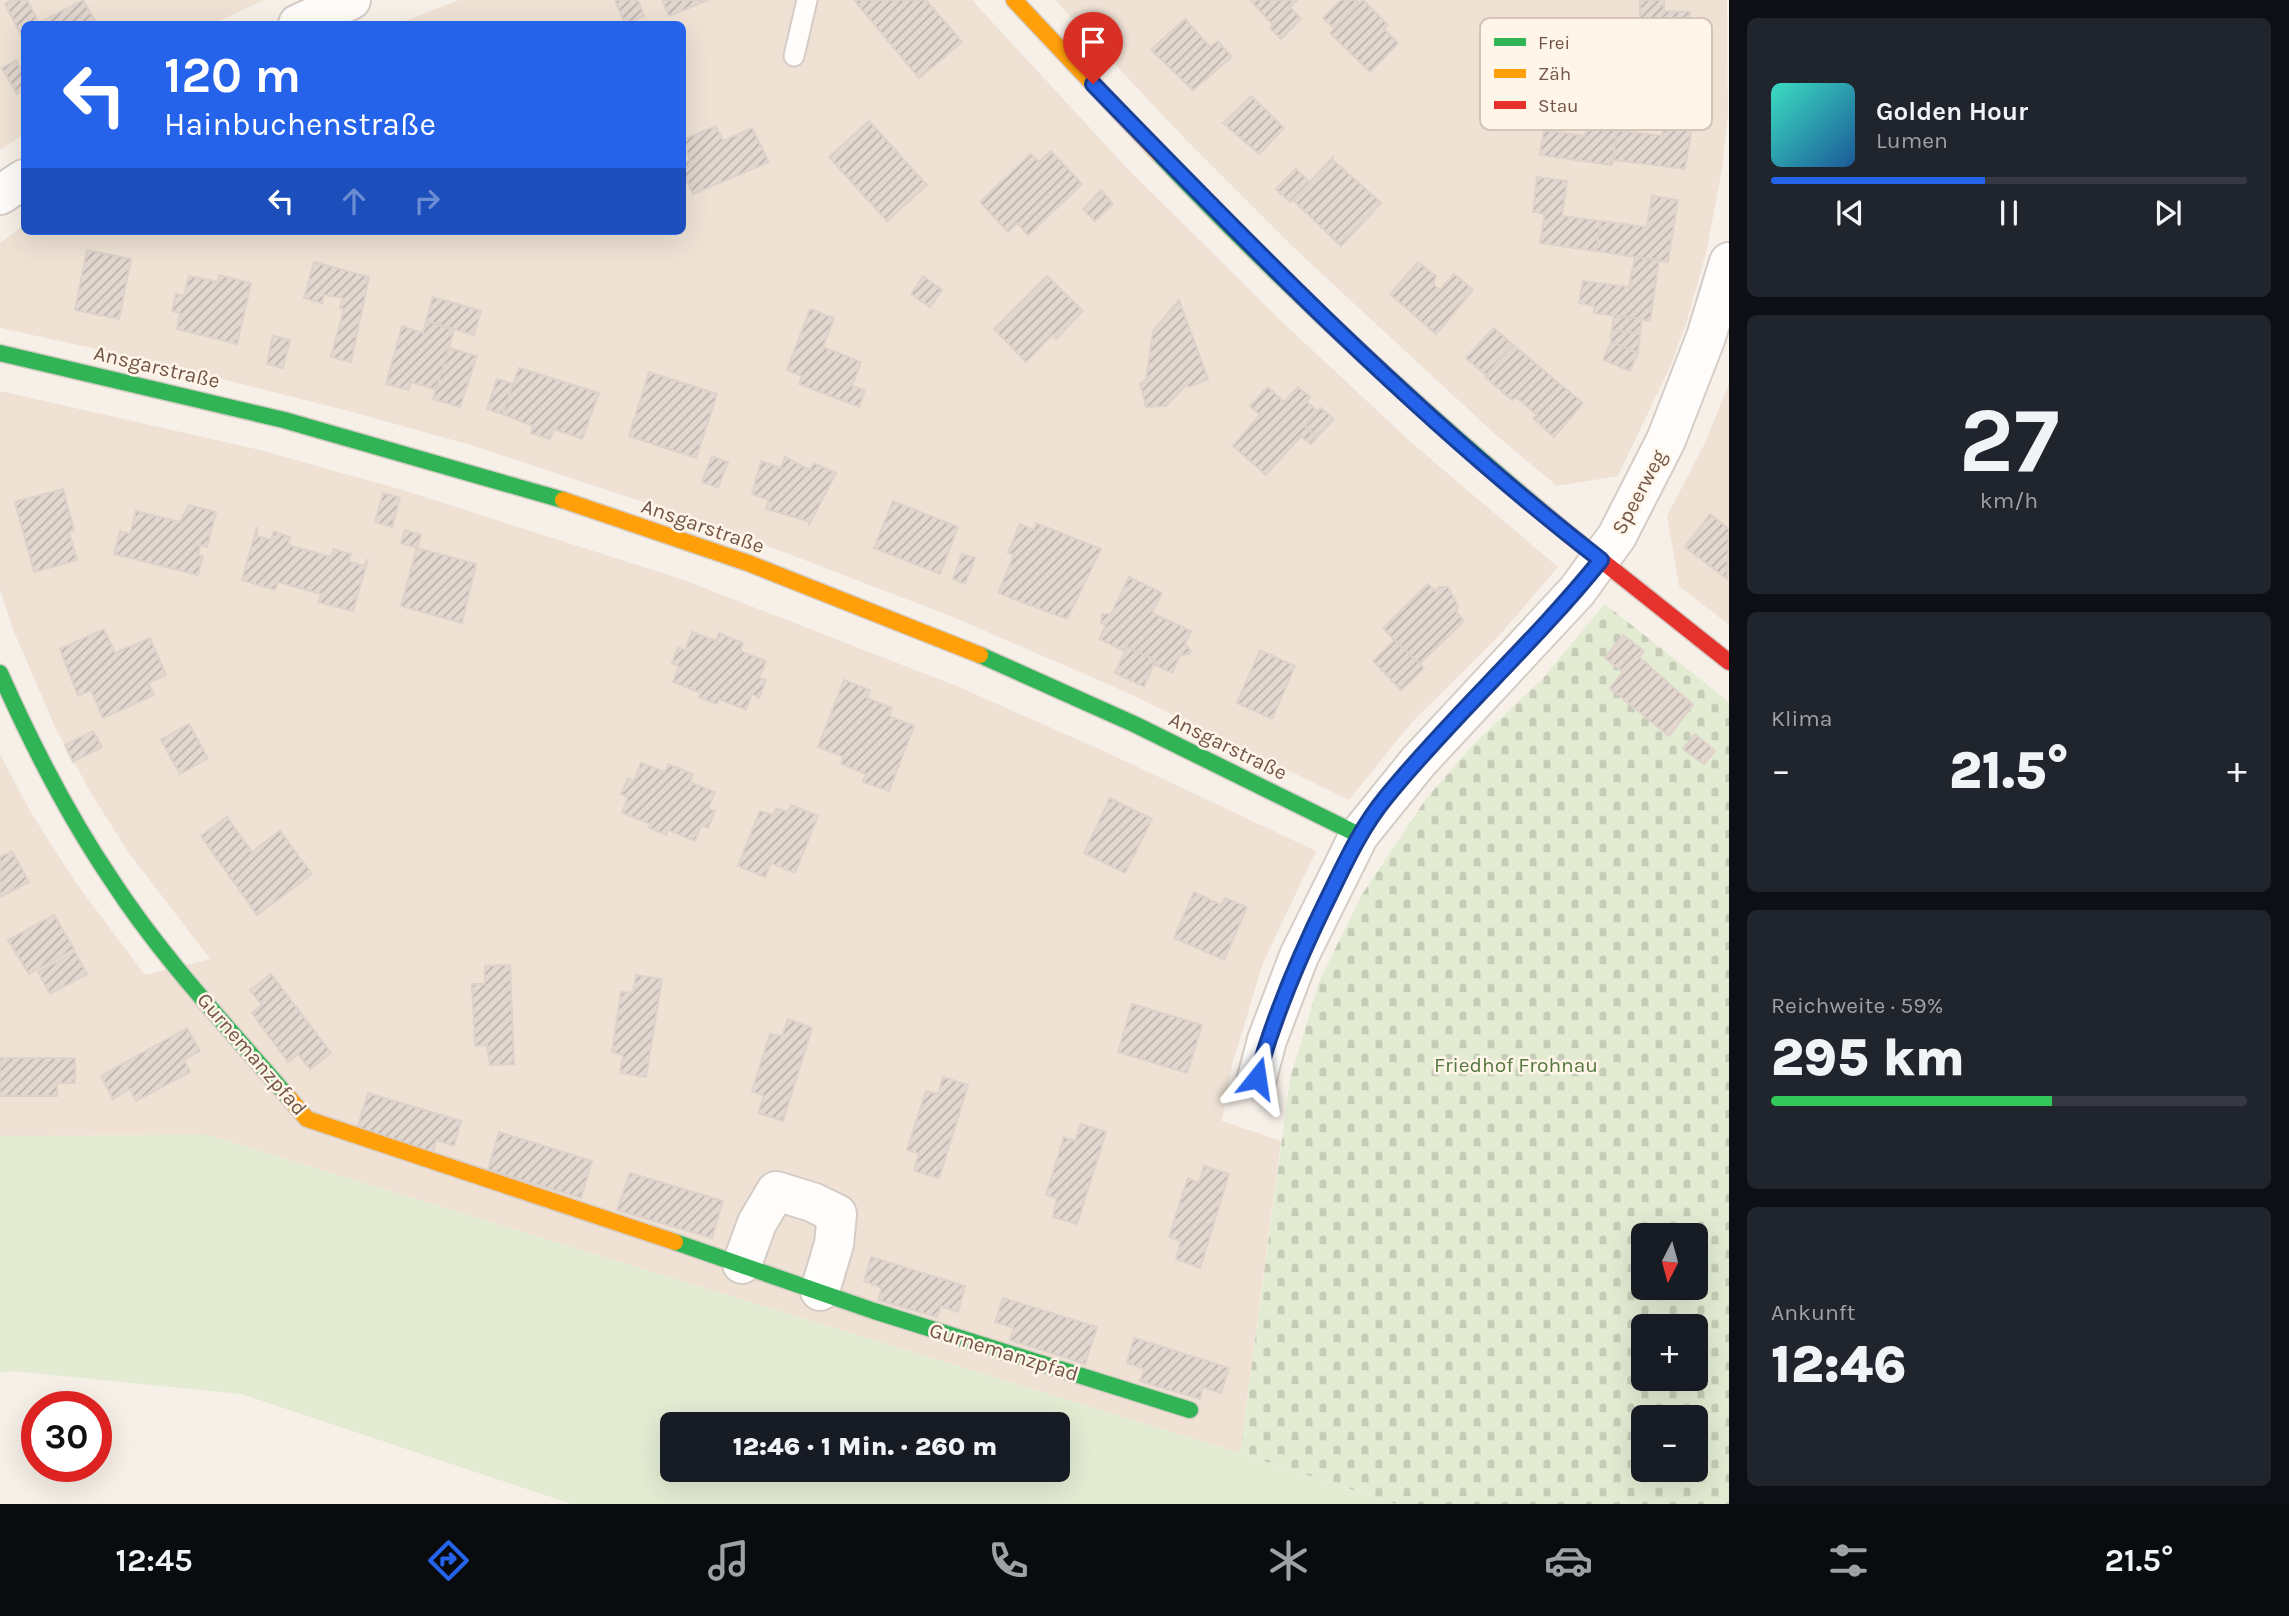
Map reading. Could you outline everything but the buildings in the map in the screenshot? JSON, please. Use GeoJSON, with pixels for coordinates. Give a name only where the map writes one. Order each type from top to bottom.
{"type":"FeatureCollection","features":[{"type":"Feature","properties":{"kind":"street"},"geometry":{"type":"LineString","coordinates":[[1014,0],[1193,189],[1338,330],[1478,457],[1729,662]]}},
{"type":"Feature","properties":{"kind":"street"},"geometry":{"type":"LineString","coordinates":[[304,21],[342,2]]}},
{"type":"Feature","properties":{"kind":"street"},"geometry":{"type":"LineString","coordinates":[[0,195],[21,182]]}},
{"type":"Feature","properties":{"kind":"street","name":"Speerweg"},"geometry":{"type":"LineString","coordinates":[[1257,1078],[1267,1040],[1299,956],[1359,835],[1394,788],[1537,636],[1601,560],[1633,507],[1666,440],[1706,337],[1729,262]]}},
{"type":"Feature","properties":{"kind":"street","name":"Ansgarstraße"},"geometry":{"type":"LineString","coordinates":[[0,353],[268,415],[563,501],[750,564],[1004,664],[1240,773],[1359,835]]}},
{"type":"Feature","properties":{"kind":"street","name":"Gurnemanzpfad"},"geometry":{"type":"LineString","coordinates":[[0,673],[38,758],[111,880],[170,960],[307,1119],[742,1264],[874,1311],[1190,1410]]}},
{"type":"Feature","properties":{"kind":"street"},"geometry":{"type":"LineString","coordinates":[[742,1264],[757,1223],[776,1191],[812,1202],[837,1214],[834,1244],[820,1291]]}},
{"type":"Feature","properties":{"kind":"lane"},"geometry":{"type":"LineString","coordinates":[[794,56],[807,0]]}},
{"type":"Feature","properties":{"kind":"shaded area"},"geometry":{"type":"Polygon","coordinates":[[[0,0],[264,0],[219,21],[21,21],[21,136],[0,150],[0,0]]]}},
{"type":"Feature","properties":{"kind":"shaded area"},"geometry":{"type":"Polygon","coordinates":[[[459,0],[972,0],[1125,166],[1278,318],[1413,444],[1558,567],[1499,636],[1412,722],[1349,800],[1130,694],[958,619],[713,525],[474,446],[356,413],[134,357],[0,328],[0,243],[21,227],[21,235],[686,235],[686,21],[406,21],[459,0]]]}},
{"type":"Feature","properties":{"kind":"shaded area"},"geometry":{"type":"Polygon","coordinates":[[[1055,0],[1727,0],[1728,114],[1722,169],[1707,249],[1686,324],[1670,367],[1618,476],[1557,486],[1497,436],[1294,248],[1184,138],[1055,0]]]}},
{"type":"Feature","properties":{"kind":"shaded area"},"geometry":{"type":"Polygon","coordinates":[[[1729,384],[1729,625],[1679,586],[1667,516],[1704,445],[1729,384]]]}},
{"type":"Feature","properties":{"kind":"shaded area"},"geometry":{"type":"Polygon","coordinates":[[[0,391],[260,450],[403,490],[684,580],[959,687],[1108,753],[1316,851],[1263,963],[1232,1065],[1222,1121],[1281,1141],[1240,1453],[208,1135],[0,1136],[0,754],[30,811],[74,880],[145,975],[210,959],[129,853],[92,795],[56,729],[14,632],[0,590],[0,391]]]}},
{"type":"Feature","properties":{"kind":"green space","name":"Friedhof Frohnau"},"geometry":{"type":"Polygon","coordinates":[[[1605,604],[1729,702],[1729,1504],[1396,1504],[1240,1453],[1290,1079],[1319,982],[1361,896],[1426,799],[1470,748],[1542,679],[1605,604]]]}},
{"type":"Feature","properties":{"kind":"green space"},"geometry":{"type":"Polygon","coordinates":[[[208,1135],[1240,1453],[1396,1504],[572,1504],[241,1394],[13,1371],[0,1373],[0,1136],[208,1135]]]}},
{"type":"Feature","properties":{"kind":"traffic: fast"},"geometry":{"type":"LineString","coordinates":[[1159,154],[1310,305],[1468,448],[1577,541]]}},
{"type":"Feature","properties":{"kind":"traffic: fast"},"geometry":{"type":"LineString","coordinates":[[0,353],[284,420],[563,500]]}},
{"type":"Feature","properties":{"kind":"traffic: fast"},"geometry":{"type":"LineString","coordinates":[[980,655],[1134,724],[1359,835]]}},
{"type":"Feature","properties":{"kind":"traffic: fast"},"geometry":{"type":"LineString","coordinates":[[0,673],[65,804],[131,908],[196,992],[289,1098]]}},
{"type":"Feature","properties":{"kind":"traffic: fast"},"geometry":{"type":"LineString","coordinates":[[675,1242],[874,1311],[1190,1410]]}},
{"type":"Feature","properties":{"kind":"traffic: slow"},"geometry":{"type":"LineString","coordinates":[[1014,0],[1159,154]]}},
{"type":"Feature","properties":{"kind":"traffic: slow"},"geometry":{"type":"LineString","coordinates":[[563,500],[748,563],[980,655]]}},
{"type":"Feature","properties":{"kind":"traffic: slow"},"geometry":{"type":"LineString","coordinates":[[289,1098],[307,1119],[675,1242]]}},
{"type":"Feature","properties":{"kind":"traffic: jam"},"geometry":{"type":"LineString","coordinates":[[1577,541],[1729,662]]}},
{"type":"Feature","properties":{"kind":"route"},"geometry":{"type":"LineString","coordinates":[[1093,84],[1193,189],[1338,330],[1478,457],[1601,560],[1537,636],[1387,797],[1359,835],[1299,956],[1267,1040],[1257,1078]]}}]}
